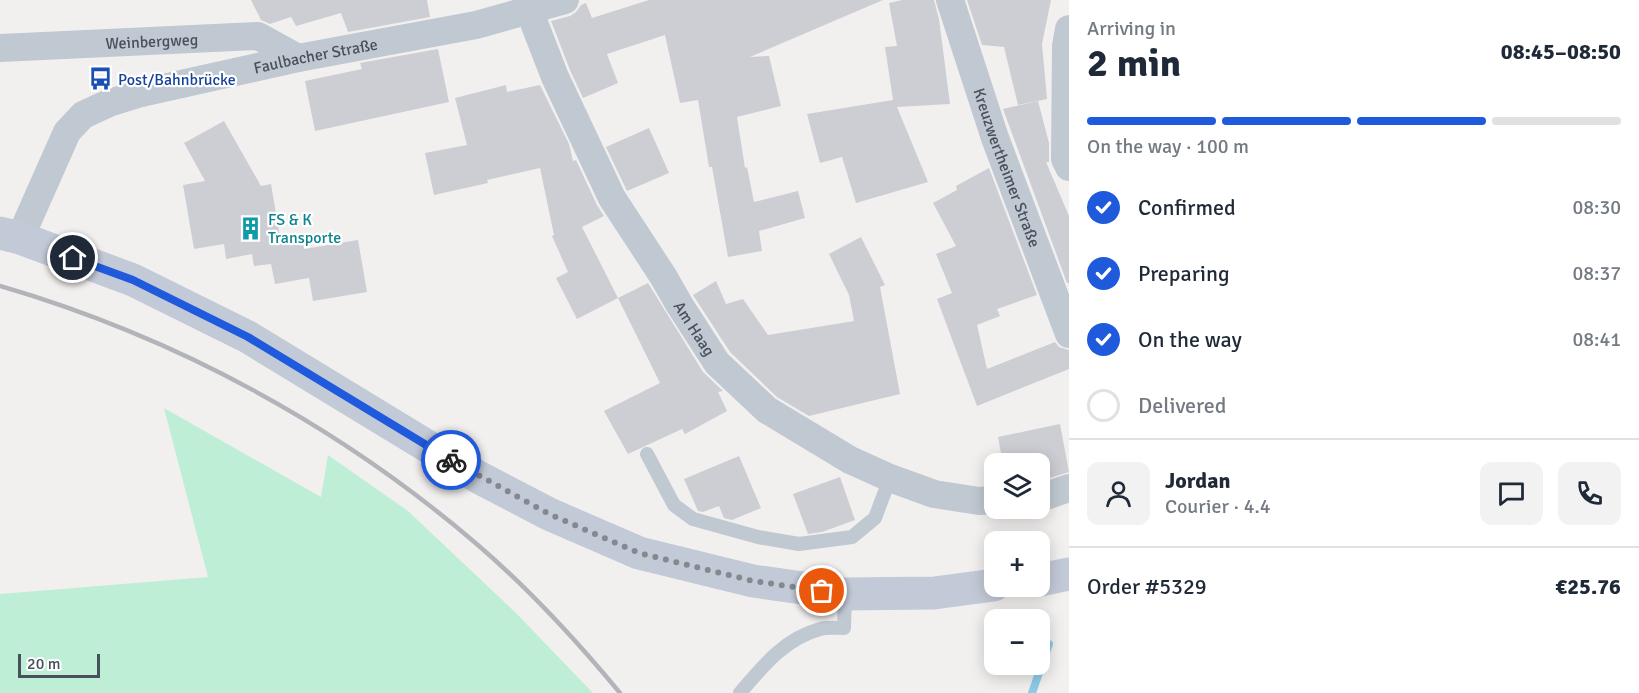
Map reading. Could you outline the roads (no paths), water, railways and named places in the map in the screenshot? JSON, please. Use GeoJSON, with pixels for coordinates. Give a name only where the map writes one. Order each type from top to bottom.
{"type":"FeatureCollection","features":[{"type":"Feature","properties":{"kind":"main road"},"geometry":{"type":"LineString","coordinates":[[10,235],[133,280],[248,337],[478,477],[549,514],[639,553],[753,581],[845,594],[934,593],[984,586]]}},
{"type":"Feature","properties":{"kind":"main road"},"geometry":{"type":"LineString","coordinates":[[1050,578],[1069,574]]}},
{"type":"Feature","properties":{"kind":"street","name":"Faulbacher Straße"},"geometry":{"type":"LineString","coordinates":[[10,235],[67,132],[83,116],[109,103],[141,93],[298,58],[476,25],[565,0]]}},
{"type":"Feature","properties":{"kind":"street","name":"Kreuzwertheimer Straße"},"geometry":{"type":"LineString","coordinates":[[950,0],[995,138],[1069,334]]}},
{"type":"Feature","properties":{"kind":"street","name":"Am Haag"},"geometry":{"type":"LineString","coordinates":[[529,10],[555,77],[612,198],[717,363],[767,411],[850,460],[934,494],[984,501]]}},
{"type":"Feature","properties":{"kind":"street"},"geometry":{"type":"LineString","coordinates":[[1069,29],[1066,46],[1065,159],[1069,167]]}},
{"type":"Feature","properties":{"kind":"street","name":"Weinbergweg"},"geometry":{"type":"LineString","coordinates":[[0,48],[258,36],[298,58]]}},
{"type":"Feature","properties":{"kind":"street"},"geometry":{"type":"LineString","coordinates":[[1050,495],[1069,488]]}},
{"type":"Feature","properties":{"kind":"lane"},"geometry":{"type":"LineString","coordinates":[[647,454],[674,505],[693,519],[758,537],[799,544],[852,537],[875,518],[890,478]]}},
{"type":"Feature","properties":{"kind":"lane"},"geometry":{"type":"LineString","coordinates":[[740,693],[780,649],[797,638],[822,628],[844,628],[845,594]]}},
{"type":"Feature","properties":{"kind":"waterway"},"geometry":{"type":"LineString","coordinates":[[1032,693],[1038,675]]}},
{"type":"Feature","properties":{"kind":"railway"},"geometry":{"type":"LineString","coordinates":[[0,286],[129,331],[192,359],[312,424],[370,462],[426,502],[498,563],[552,616],[620,693]]}},
{"type":"Feature","properties":{"kind":"place","name":"Post/Bahnbrücke"},"geometry":{"type":"Point","coordinates":[100,79]}},
{"type":"Feature","properties":{"kind":"place","name":"FS & K Transporte"},"geometry":{"type":"Point","coordinates":[250,228]}}]}
